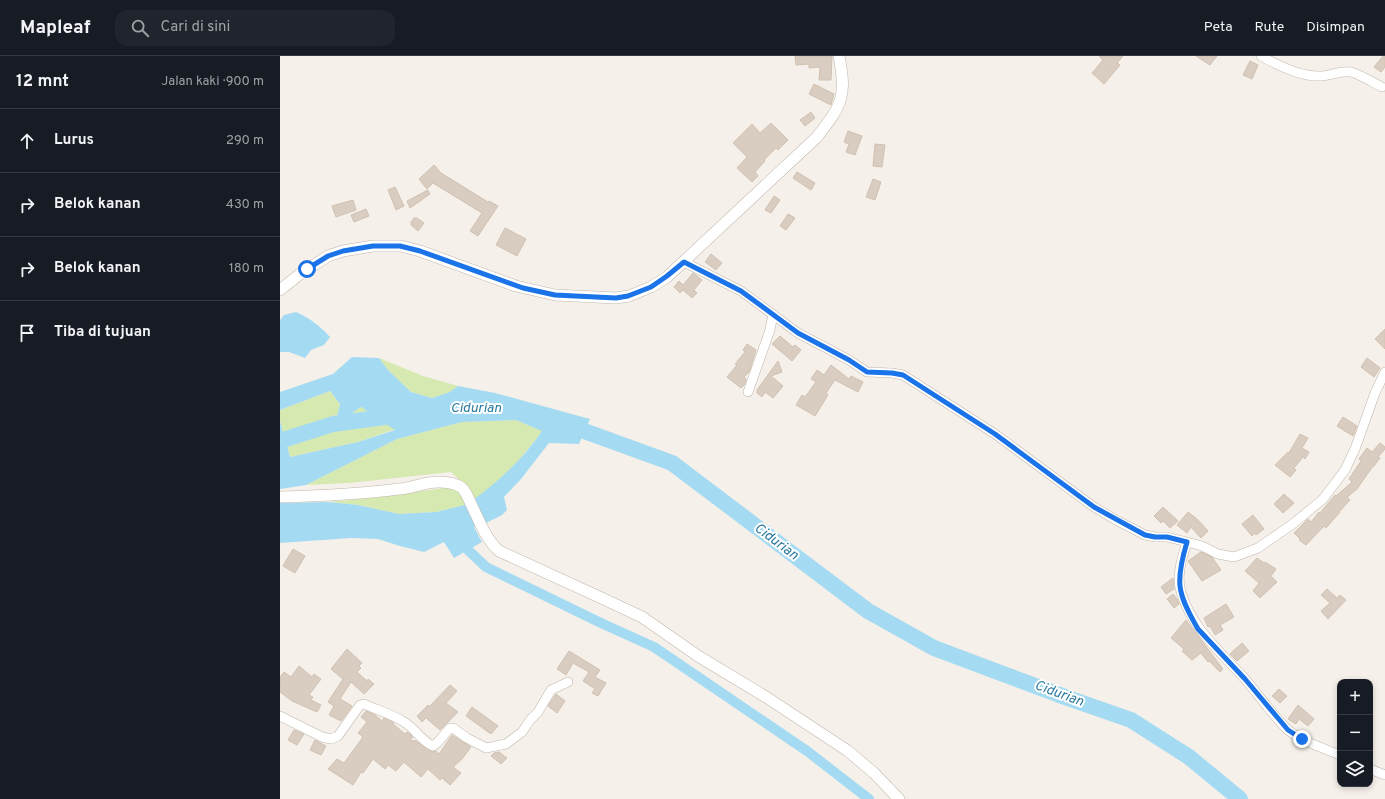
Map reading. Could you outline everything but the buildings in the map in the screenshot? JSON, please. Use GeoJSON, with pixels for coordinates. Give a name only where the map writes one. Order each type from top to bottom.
{"type":"FeatureCollection","features":[{"type":"Feature","properties":{"kind":"street"},"geometry":{"type":"LineString","coordinates":[[280,290],[300,274],[328,256],[343,251],[373,246],[400,246],[420,251],[516,286],[555,295],[616,298],[628,296],[651,287],[684,262],[817,137],[836,111],[842,98],[842,78],[839,56]]}},
{"type":"Feature","properties":{"kind":"street"},"geometry":{"type":"LineString","coordinates":[[1261,56],[1272,62],[1309,76],[1351,72],[1382,87]]}},
{"type":"Feature","properties":{"kind":"street"},"geometry":{"type":"LineString","coordinates":[[684,262],[741,291],[798,333],[849,360],[867,372],[903,375],[995,434],[1094,507],[1116,520],[1145,535],[1167,537],[1202,546],[1218,554],[1234,557],[1258,548],[1294,523],[1323,499],[1345,470],[1355,449],[1375,393],[1385,372]]}},
{"type":"Feature","properties":{"kind":"street"},"geometry":{"type":"LineString","coordinates":[[748,392],[770,330],[773,314]]}},
{"type":"Feature","properties":{"kind":"street"},"geometry":{"type":"LineString","coordinates":[[280,497],[376,492],[438,482],[451,483],[459,486],[468,497],[484,532],[499,551],[622,607],[642,618],[698,656],[766,697],[848,751],[874,773],[898,799]]}},
{"type":"Feature","properties":{"kind":"street"},"geometry":{"type":"LineString","coordinates":[[1187,542],[1180,564],[1180,591],[1187,609],[1198,629],[1245,679],[1288,730],[1302,739],[1337,754]]}},
{"type":"Feature","properties":{"kind":"street"},"geometry":{"type":"LineString","coordinates":[[280,716],[322,737],[331,739],[338,736],[360,705],[364,704],[405,722],[433,746],[450,728],[453,728],[467,738],[486,748],[506,744],[522,732],[538,712],[549,692],[568,682]]}},
{"type":"Feature","properties":{"kind":"street"},"geometry":{"type":"LineString","coordinates":[[1373,770],[1385,775]]}},
{"type":"Feature","properties":{"kind":"green space"},"geometry":{"type":"Polygon","coordinates":[[[379,358],[423,376],[458,386],[450,392],[432,398],[411,392],[388,370],[379,358]]]}},
{"type":"Feature","properties":{"kind":"green space"},"geometry":{"type":"Polygon","coordinates":[[[330,391],[340,404],[336,420],[343,419],[361,407],[396,429],[358,442],[290,457],[280,421],[280,410],[330,391]]]}},
{"type":"Feature","properties":{"kind":"green space"},"geometry":{"type":"Polygon","coordinates":[[[516,420],[543,431],[518,461],[495,485],[473,500],[470,490],[451,472],[349,483],[306,485],[397,439],[462,422],[516,420]]]}},
{"type":"Feature","properties":{"kind":"green space"},"geometry":{"type":"Polygon","coordinates":[[[450,487],[461,492],[469,504],[436,512],[399,514],[358,505],[328,502],[381,497],[450,487]]]}},
{"type":"Feature","properties":{"kind":"water"},"geometry":{"type":"Polygon","coordinates":[[[296,312],[306,317],[330,337],[324,345],[311,350],[305,358],[289,352],[280,352],[280,320],[284,315],[296,312]]]}},
{"type":"Feature","properties":{"kind":"water"},"geometry":{"type":"Polygon","coordinates":[[[352,357],[379,358],[388,370],[411,392],[432,398],[450,392],[458,386],[495,393],[590,419],[579,444],[549,443],[521,479],[504,497],[507,510],[502,515],[486,523],[473,500],[510,468],[535,441],[542,431],[516,420],[462,422],[397,439],[306,485],[280,489],[280,421],[290,457],[358,442],[395,430],[361,407],[343,419],[336,421],[340,404],[330,391],[280,410],[280,392],[333,374],[352,357]]]}},
{"type":"Feature","properties":{"kind":"water"},"geometry":{"type":"Polygon","coordinates":[[[328,502],[358,505],[399,514],[436,512],[469,504],[478,524],[474,527],[482,542],[454,558],[444,542],[424,552],[378,539],[351,538],[280,543],[280,503],[328,502]]]}},
{"type":"Feature","properties":{"kind":"waterway","name":"Cidurian"},"geometry":{"type":"LineString","coordinates":[[280,441],[333,424],[399,415]]}},
{"type":"Feature","properties":{"kind":"waterway","name":"Cidurian"},"geometry":{"type":"LineString","coordinates":[[565,424],[672,463],[868,611],[934,648],[1131,720],[1189,757],[1240,799]]}},
{"type":"Feature","properties":{"kind":"waterway"},"geometry":{"type":"LineString","coordinates":[[463,539],[468,550],[486,567],[654,647],[807,751],[869,799]]}},
{"type":"Feature","properties":{"kind":"route"},"geometry":{"type":"LineString","coordinates":[[307,269],[328,256],[350,249],[384,245],[400,246],[420,251],[486,276],[523,288],[555,295],[616,298],[638,293],[651,287],[684,262],[741,291],[765,307],[798,333],[849,360],[867,372],[903,375],[930,394],[995,434],[1094,507],[1116,520],[1145,535],[1167,537],[1187,542],[1180,564],[1180,591],[1187,609],[1198,629],[1245,679],[1288,730],[1302,739]]}}]}
